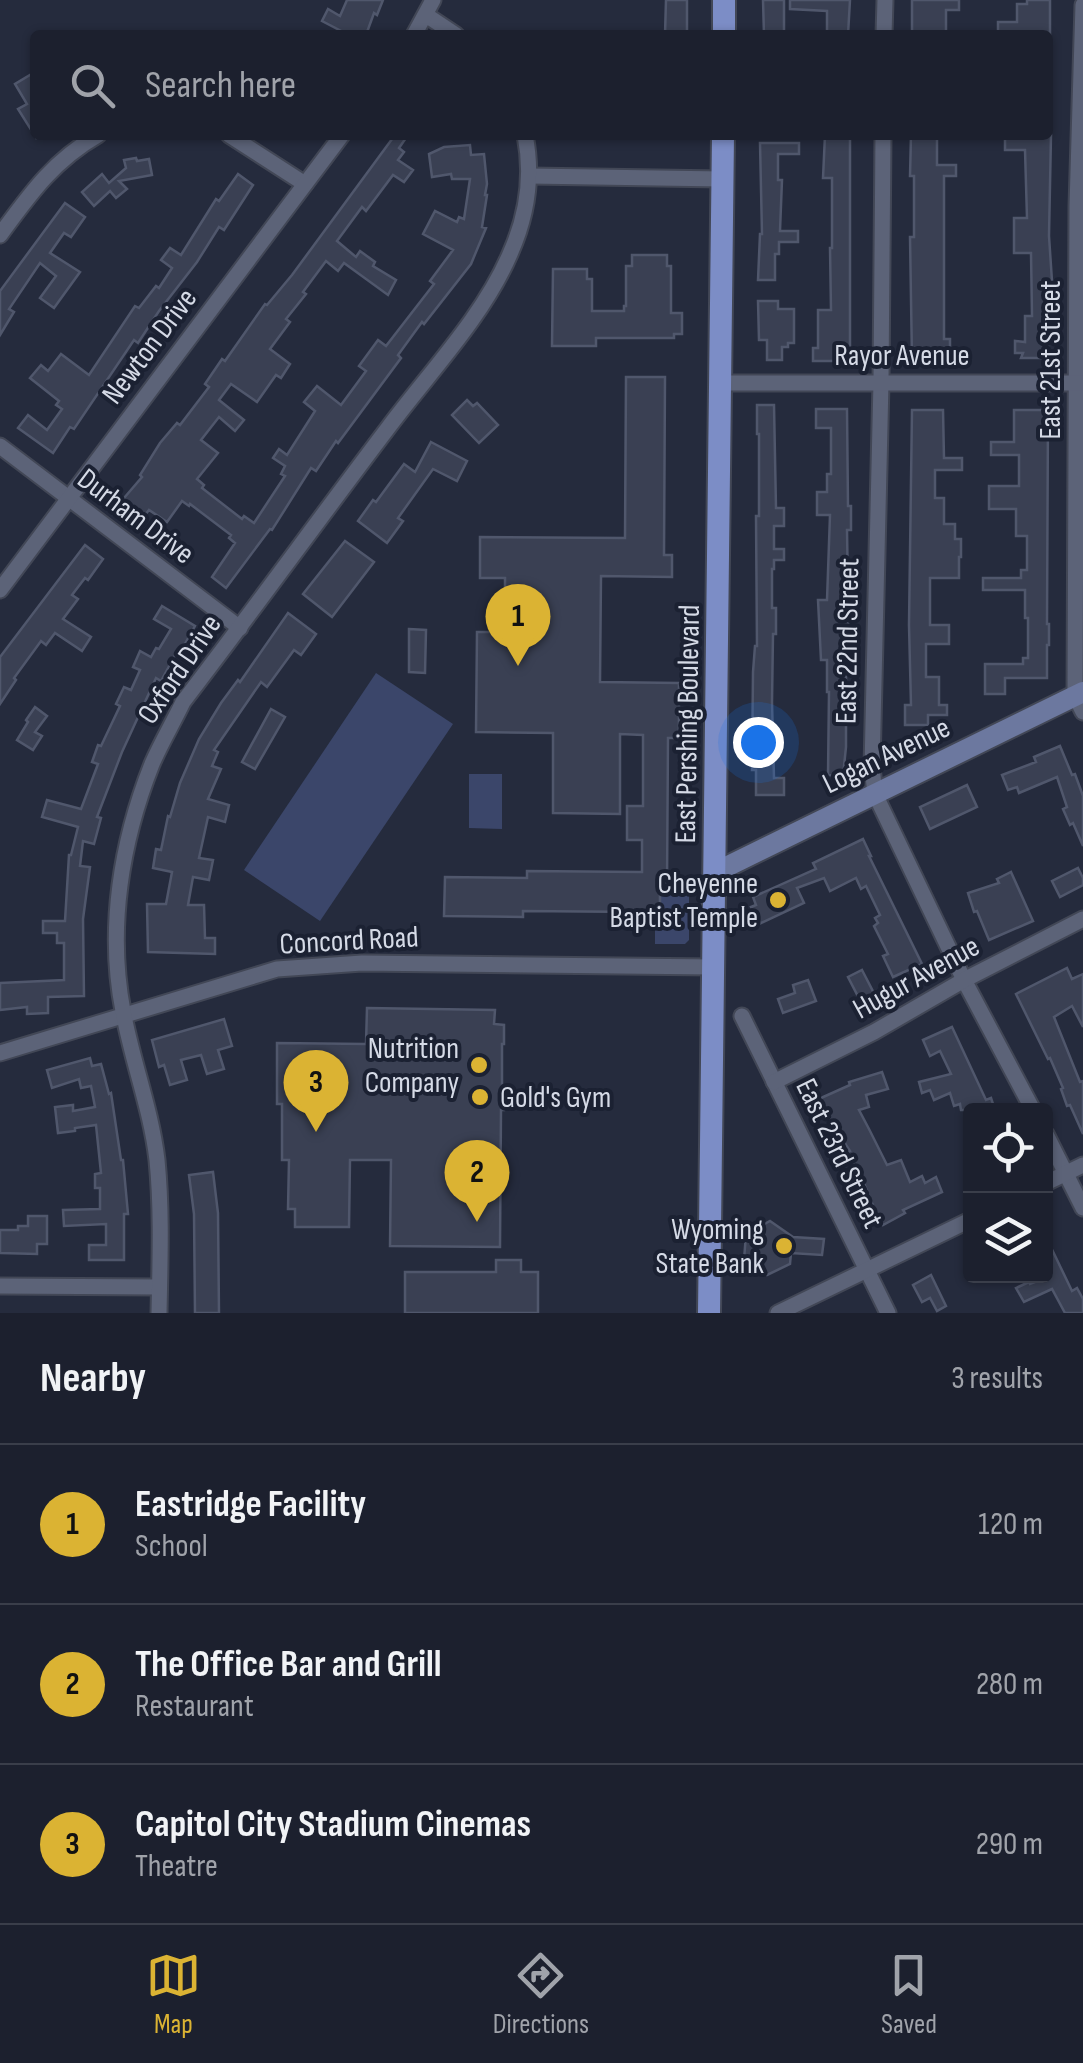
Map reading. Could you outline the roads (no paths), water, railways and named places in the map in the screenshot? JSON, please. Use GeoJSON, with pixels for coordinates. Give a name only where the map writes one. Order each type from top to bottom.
{"type":"FeatureCollection","features":[{"type":"Feature","properties":{"kind":"main road"},"geometry":{"type":"LineString","coordinates":[[724,0],[724,30]]}},
{"type":"Feature","properties":{"kind":"main road","name":"East Pershing Boulevard"},"geometry":{"type":"LineString","coordinates":[[709,1313],[723,140]]}},
{"type":"Feature","properties":{"kind":"main road","name":"Logan Avenue"},"geometry":{"type":"LineString","coordinates":[[716,872],[1080,700]]}},
{"type":"Feature","properties":{"kind":"street"},"geometry":{"type":"LineString","coordinates":[[884,0],[884,30]]}},
{"type":"Feature","properties":{"kind":"street","name":"East 21st Street"},"geometry":{"type":"LineString","coordinates":[[1080,700],[1083,5]]}},
{"type":"Feature","properties":{"kind":"street"},"geometry":{"type":"LineString","coordinates":[[417,30],[429,8],[451,30]]}},
{"type":"Feature","properties":{"kind":"street"},"geometry":{"type":"LineString","coordinates":[[0,235],[54,165],[89,140]]}},
{"type":"Feature","properties":{"kind":"street"},"geometry":{"type":"LineString","coordinates":[[237,140],[305,184]]}},
{"type":"Feature","properties":{"kind":"street","name":"Newton Drive"},"geometry":{"type":"LineString","coordinates":[[0,590],[338,140]]}},
{"type":"Feature","properties":{"kind":"street","name":"Oxford Drive"},"geometry":{"type":"LineString","coordinates":[[159,1313],[156,1159],[116,969],[122,870],[136,810],[153,762],[183,702],[498,279],[519,233],[530,176],[526,140]]}},
{"type":"Feature","properties":{"kind":"street","name":"East 22nd Street"},"geometry":{"type":"LineString","coordinates":[[883,140],[872,767],[875,794],[964,980],[1029,1103]]}},
{"type":"Feature","properties":{"kind":"street"},"geometry":{"type":"LineString","coordinates":[[530,176],[722,179]]}},
{"type":"Feature","properties":{"kind":"street","name":"Rayor Avenue"},"geometry":{"type":"LineString","coordinates":[[721,382],[1080,383]]}},
{"type":"Feature","properties":{"kind":"street","name":"Durham Drive"},"geometry":{"type":"LineString","coordinates":[[0,446],[240,628]]}},
{"type":"Feature","properties":{"kind":"street","name":"Hugur Avenue"},"geometry":{"type":"LineString","coordinates":[[774,1082],[1083,919]]}},
{"type":"Feature","properties":{"kind":"street","name":"Concord Road"},"geometry":{"type":"LineString","coordinates":[[0,1053],[243,978],[315,964],[713,967]]}},
{"type":"Feature","properties":{"kind":"street","name":"East 23rd Street"},"geometry":{"type":"LineString","coordinates":[[742,1016],[888,1313]]}},
{"type":"Feature","properties":{"kind":"street"},"geometry":{"type":"LineString","coordinates":[[1053,1148],[1083,1208]]}},
{"type":"Feature","properties":{"kind":"street"},"geometry":{"type":"LineString","coordinates":[[1053,1180],[1083,1165]]}},
{"type":"Feature","properties":{"kind":"street"},"geometry":{"type":"LineString","coordinates":[[778,1313],[963,1224]]}},
{"type":"Feature","properties":{"kind":"street"},"geometry":{"type":"LineString","coordinates":[[0,1286],[160,1287]]}},
{"type":"Feature","properties":{"kind":"place","name":"Eastridge Facility"},"geometry":{"type":"Point","coordinates":[518,666]}},
{"type":"Feature","properties":{"kind":"place","name":"Cheyenne Baptist Temple"},"geometry":{"type":"Point","coordinates":[778,900]}},
{"type":"Feature","properties":{"kind":"place","name":"Nutrition Company"},"geometry":{"type":"Point","coordinates":[479,1065]}},
{"type":"Feature","properties":{"kind":"place","name":"Gold's Gym"},"geometry":{"type":"Point","coordinates":[480,1097]}},
{"type":"Feature","properties":{"kind":"place","name":"Capitol City Stadium Cinemas"},"geometry":{"type":"Point","coordinates":[316,1132]}},
{"type":"Feature","properties":{"kind":"place","name":"The Office Bar and Grill"},"geometry":{"type":"Point","coordinates":[477,1222]}},
{"type":"Feature","properties":{"kind":"place","name":"Wyoming State Bank"},"geometry":{"type":"Point","coordinates":[784,1246]}}]}
